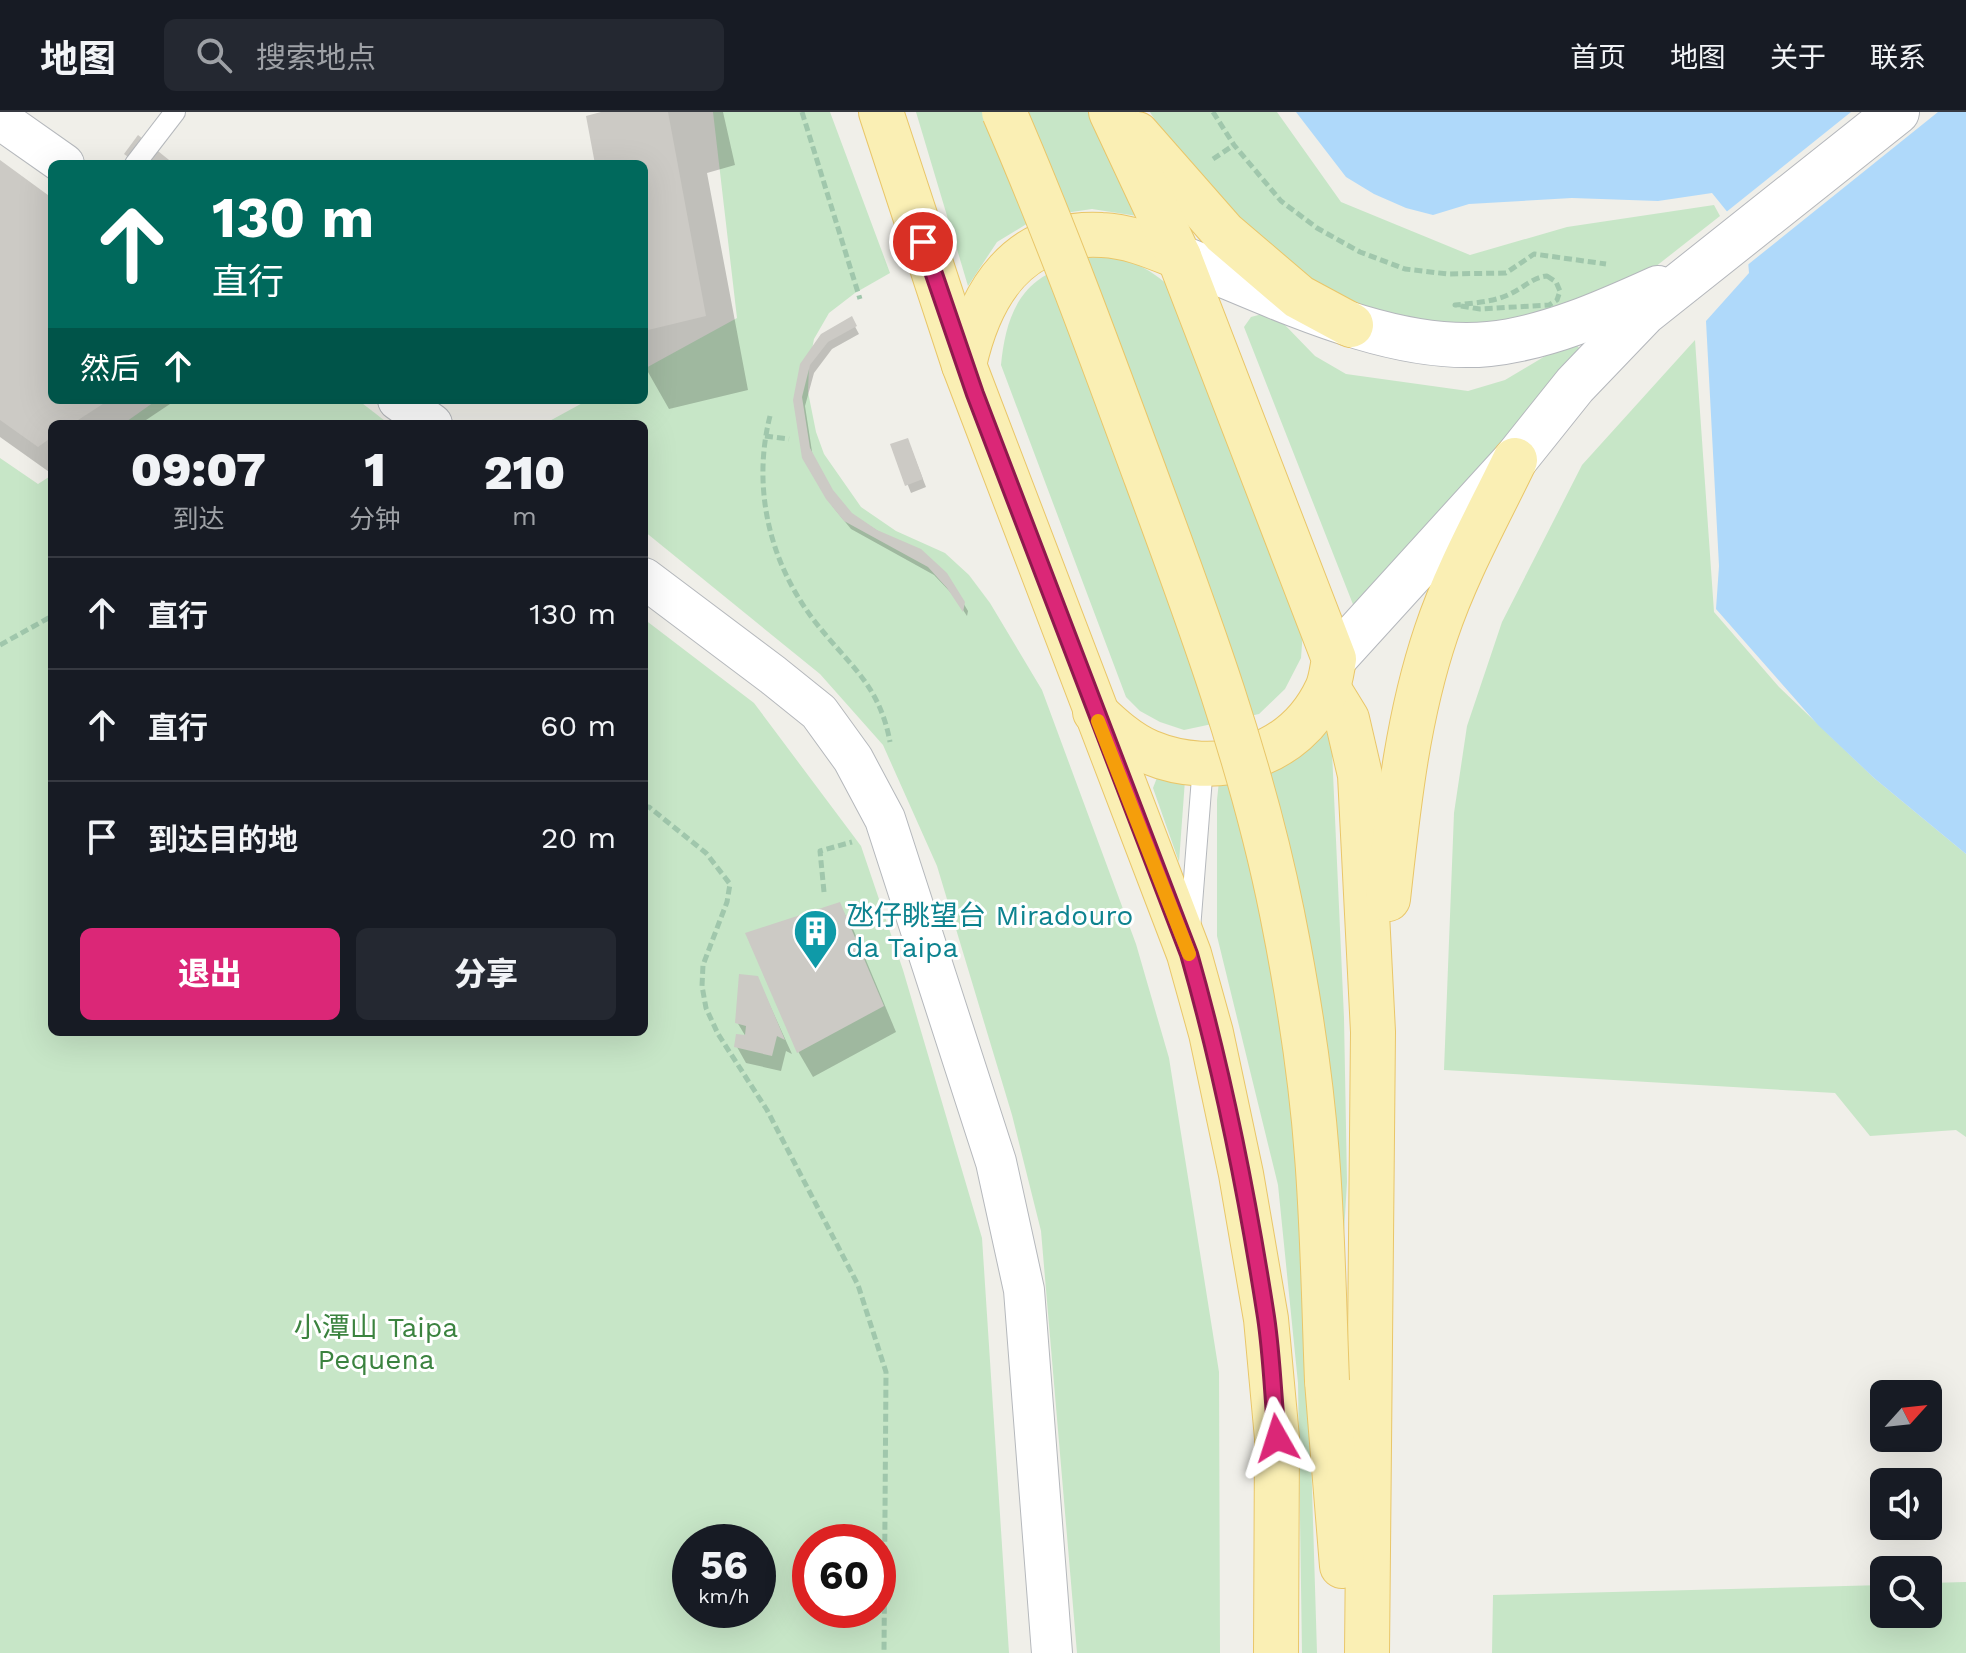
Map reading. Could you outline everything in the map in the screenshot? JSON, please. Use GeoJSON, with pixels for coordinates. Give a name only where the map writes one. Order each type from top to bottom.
{"type":"FeatureCollection","features":[{"type":"Feature","properties":{"kind":"main road"},"geometry":{"type":"LineString","coordinates":[[881,112],[964,365],[1189,954],[1215,1049],[1266,1319],[1277,1438],[1276,1653]]}},
{"type":"Feature","properties":{"kind":"main road"},"geometry":{"type":"LineString","coordinates":[[1004,112],[1114,392],[1207,642],[1237,732],[1282,912],[1309,1081],[1317,1156],[1327,1381],[1349,1653]]}},
{"type":"Feature","properties":{"kind":"main road"},"geometry":{"type":"LineString","coordinates":[[1114,112],[1179,257],[1347,719],[1360,775],[1373,1032],[1367,1653]]}},
{"type":"Feature","properties":{"kind":"main road"},"geometry":{"type":"LineString","coordinates":[[1114,112],[1224,233],[1299,297],[1351,325]]}},
{"type":"Feature","properties":{"kind":"main road"},"geometry":{"type":"LineString","coordinates":[[1095,712],[1120,735],[1146,751],[1171,760],[1203,765],[1239,763],[1280,744],[1310,717],[1331,674],[1609,347],[1644,313],[1897,112]]}},
{"type":"Feature","properties":{"kind":"main road"},"geometry":{"type":"LineString","coordinates":[[964,365],[974,324],[987,299],[1017,260],[1039,247],[1073,236],[1102,235],[1137,241],[1351,325],[1432,342],[1488,344],[1545,333],[1703,267]]}},
{"type":"Feature","properties":{"kind":"main road"},"geometry":{"type":"LineString","coordinates":[[1373,1032],[1400,790],[1416,705],[1436,633],[1460,574],[1515,460]]}},
{"type":"Feature","properties":{"kind":"street"},"geometry":{"type":"LineString","coordinates":[[0,119],[58,160]]}},
{"type":"Feature","properties":{"kind":"street"},"geometry":{"type":"LineString","coordinates":[[404,404],[426,420]]}},
{"type":"Feature","properties":{"kind":"street"},"geometry":{"type":"LineString","coordinates":[[648,581],[819,712],[853,759],[885,819],[996,1162],[1024,1290],[1052,1653]]}},
{"type":"Feature","properties":{"kind":"lane"},"geometry":{"type":"LineString","coordinates":[[137,160],[164,116]]}},
{"type":"Feature","properties":{"kind":"lane"},"geometry":{"type":"LineString","coordinates":[[1189,954],[1203,765]]}},
{"type":"Feature","properties":{"kind":"path"},"geometry":{"type":"LineString","coordinates":[[802,112],[860,299]]}},
{"type":"Feature","properties":{"kind":"path"},"geometry":{"type":"LineString","coordinates":[[1213,112],[1234,145],[1281,201],[1317,228],[1360,252],[1405,269],[1448,274],[1506,273],[1534,254],[1621,267]]}},
{"type":"Feature","properties":{"kind":"path"},"geometry":{"type":"LineString","coordinates":[[1209,162],[1234,145]]}},
{"type":"Feature","properties":{"kind":"path"},"geometry":{"type":"LineString","coordinates":[[1441,303],[1455,305]]}},
{"type":"Feature","properties":{"kind":"path"},"geometry":{"type":"LineString","coordinates":[[770,416],[762,475],[766,514],[776,552],[792,588],[814,621],[861,672],[877,699],[890,743]]}},
{"type":"Feature","properties":{"kind":"path"},"geometry":{"type":"LineString","coordinates":[[765,436],[789,439]]}},
{"type":"Feature","properties":{"kind":"path"},"geometry":{"type":"LineString","coordinates":[[0,645],[48,618]]}},
{"type":"Feature","properties":{"kind":"path"},"geometry":{"type":"LineString","coordinates":[[824,892],[820,851],[852,844],[856,806],[871,792]]}},
{"type":"Feature","properties":{"kind":"path"},"geometry":{"type":"LineString","coordinates":[[648,807],[706,853],[730,884],[727,902],[703,965],[702,986],[706,1008],[718,1034],[767,1110],[858,1285],[886,1372],[884,1653]]}},
{"type":"Feature","properties":{"kind":"green space"},"geometry":{"type":"Polygon","coordinates":[[[713,112],[830,112],[890,273],[855,293],[829,313],[814,339],[808,392],[816,432],[824,454],[861,507],[896,531],[945,553],[969,575],[990,603],[1042,690],[1136,944],[1169,1058],[1219,1372],[1220,1653],[1077,1653],[1041,1231],[1012,1115],[937,866],[883,745],[820,674],[648,534],[648,420],[551,420],[581,404],[648,404],[648,367],[737,318],[713,112]]]}},
{"type":"Feature","properties":{"kind":"green space"},"geometry":{"type":"Polygon","coordinates":[[[916,112],[1094,112],[1150,218],[1092,209],[1038,217],[997,242],[968,286],[916,112]]]}},
{"type":"Feature","properties":{"kind":"green space"},"geometry":{"type":"Polygon","coordinates":[[[1150,112],[1277,112],[1341,202],[1470,255],[1567,227],[1714,205],[1720,216],[1627,289],[1547,321],[1421,324],[1355,307],[1264,253],[1162,132],[1150,112]]]}},
{"type":"Feature","properties":{"kind":"green space"},"geometry":{"type":"Polygon","coordinates":[[[1089,257],[1118,259],[1140,266],[1182,296],[1304,617],[1301,658],[1285,689],[1259,714],[1184,730],[1140,711],[1126,697],[1001,365],[1010,319],[1028,289],[1049,274],[1089,257]]]}},
{"type":"Feature","properties":{"kind":"green space"},"geometry":{"type":"Polygon","coordinates":[[[1266,313],[1283,323],[1315,356],[1346,374],[1468,391],[1505,380],[1572,340],[1580,349],[1367,640],[1244,327],[1251,317],[1266,313]]]}},
{"type":"Feature","properties":{"kind":"green space"},"geometry":{"type":"Polygon","coordinates":[[[1695,340],[1714,612],[1779,687],[1874,778],[1966,854],[1966,1137],[1956,1130],[1870,1136],[1835,1093],[1444,1070],[1454,813],[1467,726],[1502,622],[1582,465],[1695,340]]]}},
{"type":"Feature","properties":{"kind":"green space"},"geometry":{"type":"Polygon","coordinates":[[[151,404],[363,404],[384,420],[129,420],[151,404]]]}},
{"type":"Feature","properties":{"kind":"green space","name":"小潭山 Taipa Pequena"},"geometry":{"type":"Polygon","coordinates":[[[0,458],[38,484],[48,478],[48,1036],[648,1036],[648,622],[754,703],[861,846],[903,970],[982,1238],[1009,1653],[0,1653],[0,458]]]}},
{"type":"Feature","properties":{"kind":"green space"},"geometry":{"type":"Polygon","coordinates":[[[1331,729],[1344,1018],[1347,1182],[1335,1383],[1309,1389],[1317,1653],[1302,1653],[1298,1383],[1278,1185],[1217,936],[1217,800],[1219,781],[1299,752],[1331,729]]]}},
{"type":"Feature","properties":{"kind":"green space"},"geometry":{"type":"Polygon","coordinates":[[[1158,775],[1185,780],[1179,862],[1153,788],[1158,775]]]}},
{"type":"Feature","properties":{"kind":"green space"},"geometry":{"type":"Polygon","coordinates":[[[1966,1582],[1966,1653],[1492,1653],[1493,1595],[1870,1585],[1870,1628],[1942,1628],[1942,1583],[1966,1582]]]}},
{"type":"Feature","properties":{"kind":"water"},"geometry":{"type":"Polygon","coordinates":[[[1296,112],[1966,112],[1966,854],[1874,778],[1818,725],[1716,609],[1719,566],[1706,321],[1749,273],[1746,235],[1712,193],[1658,201],[1572,198],[1469,204],[1433,215],[1406,208],[1346,177],[1296,112]]]}},
{"type":"Feature","properties":{"kind":"pier"},"geometry":{"type":"Polygon","coordinates":[[[1851,112],[1938,112],[1745,267],[1742,237],[1725,213],[1851,112]]]}},
{"type":"Feature","properties":{"kind":"building"},"geometry":{"type":"Polygon","coordinates":[[[601,112],[668,112],[706,316],[648,330],[648,160],[594,160],[586,116],[601,112]]]}},
{"type":"Feature","properties":{"kind":"building"},"geometry":{"type":"Polygon","coordinates":[[[138,135],[169,160],[132,160],[124,154],[138,135]]]}},
{"type":"Feature","properties":{"kind":"building"},"geometry":{"type":"Polygon","coordinates":[[[0,160],[48,195],[48,404],[103,404],[78,420],[48,420],[48,440],[38,447],[0,420],[0,160]]]}},
{"type":"Feature","properties":{"kind":"building"},"geometry":{"type":"Polygon","coordinates":[[[852,316],[857,326],[828,342],[810,365],[802,397],[810,448],[833,490],[852,513],[877,530],[921,549],[947,573],[965,602],[963,612],[928,567],[844,521],[826,499],[802,458],[793,400],[800,364],[821,334],[852,316]]]}},
{"type":"Feature","properties":{"kind":"building"},"geometry":{"type":"Polygon","coordinates":[[[908,438],[923,479],[905,486],[890,444],[908,438]]]}},
{"type":"Feature","properties":{"kind":"building","name":"氹仔眺望台 Miradouro da Taipa"},"geometry":{"type":"Polygon","coordinates":[[[840,902],[884,1006],[797,1053],[745,933],[840,902]]]}},
{"type":"Feature","properties":{"kind":"building"},"geometry":{"type":"Polygon","coordinates":[[[739,974],[758,976],[785,1040],[777,1036],[772,1056],[734,1047],[736,1034],[745,1035],[746,1026],[735,1023],[739,974]]]}},
{"type":"Feature","properties":{"kind":"slow traffic"},"geometry":{"type":"LineString","coordinates":[[1098,721],[1189,954]]}},
{"type":"Feature","properties":{"kind":"place","name":"氹仔眺望台 Miradouro da Taipa"},"geometry":{"type":"Point","coordinates":[815,970]}},
{"type":"Feature","properties":{"kind":"route"},"geometry":{"type":"LineString","coordinates":[[923,242],[964,365],[1189,954],[1211,1033],[1241,1174],[1266,1319],[1277,1438]]}}]}
